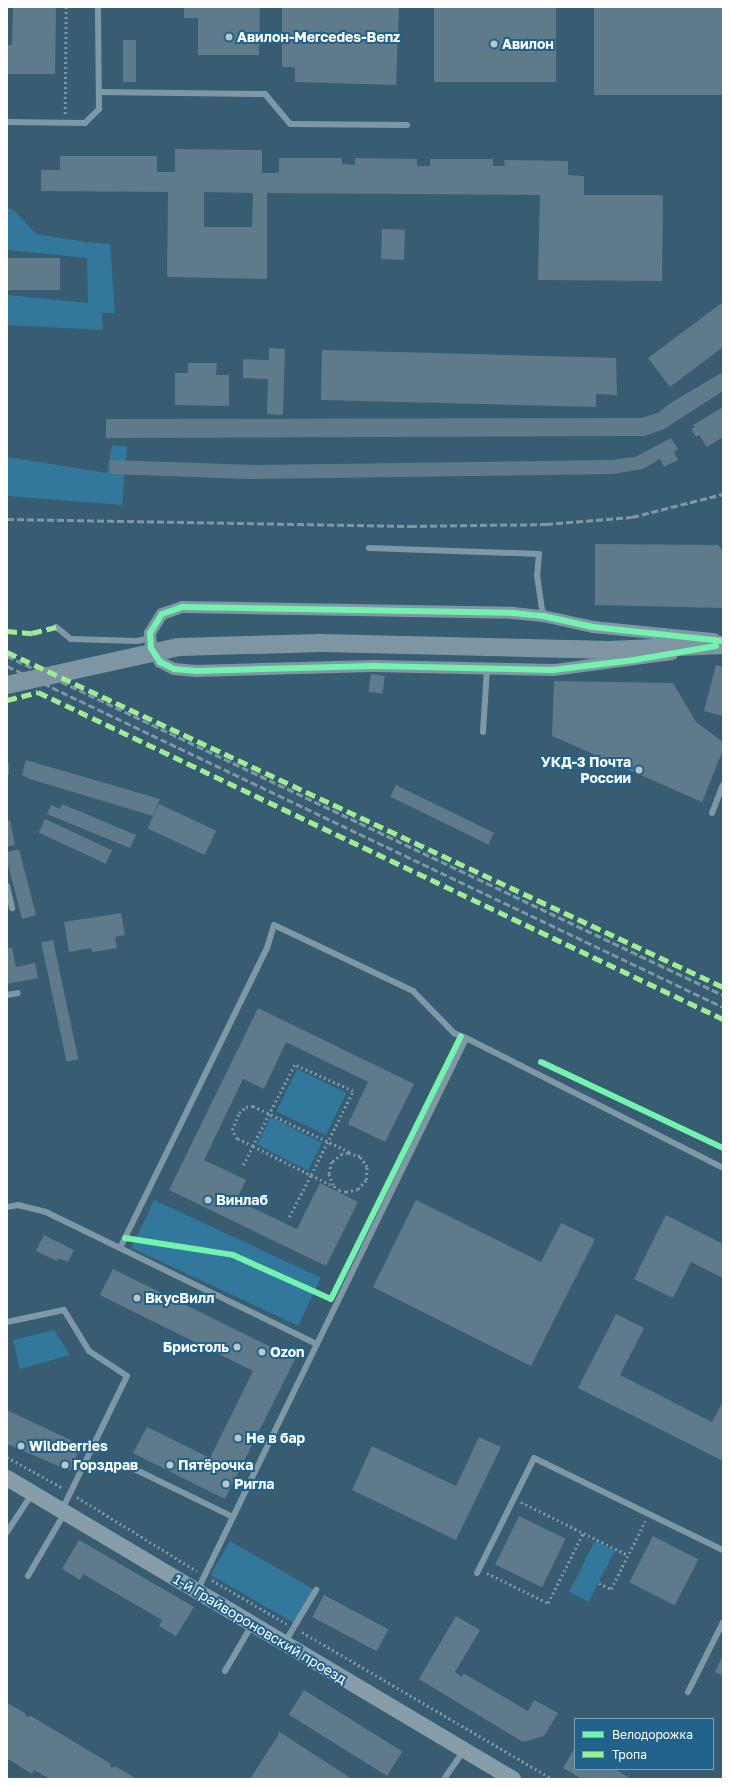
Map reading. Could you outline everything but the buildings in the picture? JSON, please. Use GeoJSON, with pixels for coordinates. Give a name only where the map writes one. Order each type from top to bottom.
{"type":"FeatureCollection","features":[{"type":"Feature","properties":{"kind":"main road"},"geometry":{"type":"LineString","coordinates":[[7,685],[178,647],[321,643],[610,650],[721,644]]}},
{"type":"Feature","properties":{"kind":"main road","name":"1-й Грайвороновский проезд"},"geometry":{"type":"LineString","coordinates":[[7,1478],[196,1592],[513,1779]]}},
{"type":"Feature","properties":{"kind":"street"},"geometry":{"type":"LineString","coordinates":[[177,608],[513,613],[543,616],[593,627],[721,644],[634,660],[553,670],[373,666],[180,670],[160,662],[151,648],[150,638],[158,618],[177,608]]}},
{"type":"Feature","properties":{"kind":"lane"},"geometry":{"type":"LineString","coordinates":[[7,122],[85,123],[99,109],[98,7]]}},
{"type":"Feature","properties":{"kind":"lane"},"geometry":{"type":"LineString","coordinates":[[99,92],[264,94],[290,124],[407,125]]}},
{"type":"Feature","properties":{"kind":"lane"},"geometry":{"type":"LineString","coordinates":[[369,548],[539,554],[537,575],[543,616]]}},
{"type":"Feature","properties":{"kind":"lane"},"geometry":{"type":"LineString","coordinates":[[56,627],[71,639],[137,641],[150,638]]}},
{"type":"Feature","properties":{"kind":"lane"},"geometry":{"type":"LineString","coordinates":[[483,732],[487,669]]}},
{"type":"Feature","properties":{"kind":"lane"},"geometry":{"type":"LineString","coordinates":[[712,813],[723,786]]}},
{"type":"Feature","properties":{"kind":"lane"},"geometry":{"type":"LineString","coordinates":[[7,886],[12,908]]}},
{"type":"Feature","properties":{"kind":"lane"},"geometry":{"type":"LineString","coordinates":[[120,1248],[267,948],[274,925],[413,991],[454,1033],[723,1168]]}},
{"type":"Feature","properties":{"kind":"lane"},"geometry":{"type":"LineString","coordinates":[[7,995],[18,993]]}},
{"type":"Feature","properties":{"kind":"lane"},"geometry":{"type":"LineString","coordinates":[[196,1592],[466,1038]]}},
{"type":"Feature","properties":{"kind":"lane"},"geometry":{"type":"LineString","coordinates":[[7,1207],[18,1205],[46,1212],[317,1344]]}},
{"type":"Feature","properties":{"kind":"lane"},"geometry":{"type":"LineString","coordinates":[[7,1322],[64,1310],[89,1351],[127,1376],[70,1493],[63,1511],[28,1576]]}},
{"type":"Feature","properties":{"kind":"lane"},"geometry":{"type":"LineString","coordinates":[[478,1571],[534,1458],[723,1550]]}},
{"type":"Feature","properties":{"kind":"lane"},"geometry":{"type":"LineString","coordinates":[[124,1464],[233,1517]]}},
{"type":"Feature","properties":{"kind":"lane"},"geometry":{"type":"LineString","coordinates":[[7,1532],[33,1493]]}},
{"type":"Feature","properties":{"kind":"lane"},"geometry":{"type":"LineString","coordinates":[[284,1644],[316,1590]]}},
{"type":"Feature","properties":{"kind":"lane"},"geometry":{"type":"LineString","coordinates":[[688,1692],[723,1622]]}},
{"type":"Feature","properties":{"kind":"lane"},"geometry":{"type":"LineString","coordinates":[[225,1671],[252,1625]]}},
{"type":"Feature","properties":{"kind":"lane"},"geometry":{"type":"LineString","coordinates":[[444,1779],[464,1750]]}},
{"type":"Feature","properties":{"kind":"path"},"geometry":{"type":"LineString","coordinates":[[65,123],[66,7]]}},
{"type":"Feature","properties":{"kind":"path"},"geometry":{"type":"LineString","coordinates":[[243,1165],[295,1065],[353,1091],[289,1218]]}},
{"type":"Feature","properties":{"kind":"path"},"geometry":{"type":"LineString","coordinates":[[253,1106],[328,1142],[360,1157],[367,1167],[366,1180],[358,1189],[352,1191],[334,1186],[253,1146],[235,1136],[232,1130],[234,1121],[246,1107],[253,1106]]}},
{"type":"Feature","properties":{"kind":"path"},"geometry":{"type":"LineString","coordinates":[[334,1186],[329,1174],[332,1162],[342,1154],[354,1154]]}},
{"type":"Feature","properties":{"kind":"path"},"geometry":{"type":"LineString","coordinates":[[7,1457],[70,1493],[204,1576],[554,1779]]}},
{"type":"Feature","properties":{"kind":"path"},"geometry":{"type":"LineString","coordinates":[[514,1498],[628,1555]]}},
{"type":"Feature","properties":{"kind":"path"},"geometry":{"type":"LineString","coordinates":[[599,1583],[611,1589],[648,1514]]}},
{"type":"Feature","properties":{"kind":"path"},"geometry":{"type":"LineString","coordinates":[[478,1571],[548,1603],[583,1533]]}},
{"type":"Feature","properties":{"kind":"shaded area"},"geometry":{"type":"Polygon","coordinates":[[[7,208],[14,210],[36,234],[86,242],[86,248],[87,242],[110,244],[115,313],[102,313],[103,330],[7,325],[7,295],[88,303],[87,258],[7,250],[7,208]]]}},
{"type":"Feature","properties":{"kind":"shaded area"},"geometry":{"type":"Polygon","coordinates":[[[112,445],[127,447],[122,505],[7,496],[7,457],[107,473],[112,445]]]}},
{"type":"Feature","properties":{"kind":"shaded area"},"geometry":{"type":"Polygon","coordinates":[[[297,1069],[346,1093],[326,1135],[276,1111],[297,1069]]]}},
{"type":"Feature","properties":{"kind":"shaded area"},"geometry":{"type":"Polygon","coordinates":[[[271,1117],[322,1143],[308,1170],[257,1145],[271,1117]]]}},
{"type":"Feature","properties":{"kind":"shaded area"},"geometry":{"type":"Polygon","coordinates":[[[154,1200],[321,1278],[298,1326],[132,1248],[154,1200]]]}},
{"type":"Feature","properties":{"kind":"shaded area"},"geometry":{"type":"Polygon","coordinates":[[[54,1330],[70,1355],[20,1369],[13,1340],[54,1330]]]}},
{"type":"Feature","properties":{"kind":"shaded area"},"geometry":{"type":"Polygon","coordinates":[[[230,1541],[313,1589],[294,1623],[210,1575],[230,1541]]]}},
{"type":"Feature","properties":{"kind":"shaded area"},"geometry":{"type":"Polygon","coordinates":[[[595,1541],[615,1551],[589,1602],[569,1592],[595,1541]]]}},
{"type":"Feature","properties":{"kind":"railway"},"geometry":{"type":"LineString","coordinates":[[7,519],[410,526],[546,524],[632,517],[723,494]]}},
{"type":"Feature","properties":{"kind":"railway"},"geometry":{"type":"LineString","coordinates":[[7,656],[723,995]]}},
{"type":"Feature","properties":{"kind":"railway"},"geometry":{"type":"LineString","coordinates":[[7,666],[723,1007]]}},
{"type":"Feature","properties":{"kind":"marked path"},"geometry":{"type":"LineString","coordinates":[[7,631],[32,633],[56,627]]}},
{"type":"Feature","properties":{"kind":"marked path"},"geometry":{"type":"LineString","coordinates":[[7,652],[723,987]]}},
{"type":"Feature","properties":{"kind":"marked path"},"geometry":{"type":"LineString","coordinates":[[7,700],[38,692],[723,1019]]}},
{"type":"Feature","properties":{"kind":"cycle path"},"geometry":{"type":"LineString","coordinates":[[716,646],[634,660],[553,670],[373,666],[196,671],[174,669],[160,662],[151,648],[150,633],[162,614],[182,607],[513,613],[543,616],[593,627],[723,641]]}},
{"type":"Feature","properties":{"kind":"cycle path"},"geometry":{"type":"LineString","coordinates":[[125,1238],[233,1255],[331,1299],[461,1036]]}},
{"type":"Feature","properties":{"kind":"cycle path"},"geometry":{"type":"LineString","coordinates":[[541,1062],[723,1148]]}},
{"type":"Feature","properties":{"kind":"place","name":"Авилон-Mercedes-Benz"},"geometry":{"type":"Point","coordinates":[229,37]}},
{"type":"Feature","properties":{"kind":"place","name":"Авилон"},"geometry":{"type":"Point","coordinates":[494,44]}},
{"type":"Feature","properties":{"kind":"place","name":"УКД-3 Почта России"},"geometry":{"type":"Point","coordinates":[639,770]}},
{"type":"Feature","properties":{"kind":"place","name":"Винлаб"},"geometry":{"type":"Point","coordinates":[208,1200]}},
{"type":"Feature","properties":{"kind":"place","name":"ВкусВилл"},"geometry":{"type":"Point","coordinates":[137,1298]}},
{"type":"Feature","properties":{"kind":"place","name":"Бристоль"},"geometry":{"type":"Point","coordinates":[237,1347]}},
{"type":"Feature","properties":{"kind":"place","name":"Ozon"},"geometry":{"type":"Point","coordinates":[262,1352]}},
{"type":"Feature","properties":{"kind":"place","name":"Не в бар"},"geometry":{"type":"Point","coordinates":[238,1438]}},
{"type":"Feature","properties":{"kind":"place","name":"Wildberries"},"geometry":{"type":"Point","coordinates":[21,1446]}},
{"type":"Feature","properties":{"kind":"place","name":"Горздрав"},"geometry":{"type":"Point","coordinates":[65,1465]}},
{"type":"Feature","properties":{"kind":"place","name":"Пятёрочка"},"geometry":{"type":"Point","coordinates":[170,1465]}},
{"type":"Feature","properties":{"kind":"place","name":"Ригла"},"geometry":{"type":"Point","coordinates":[226,1484]}}]}
